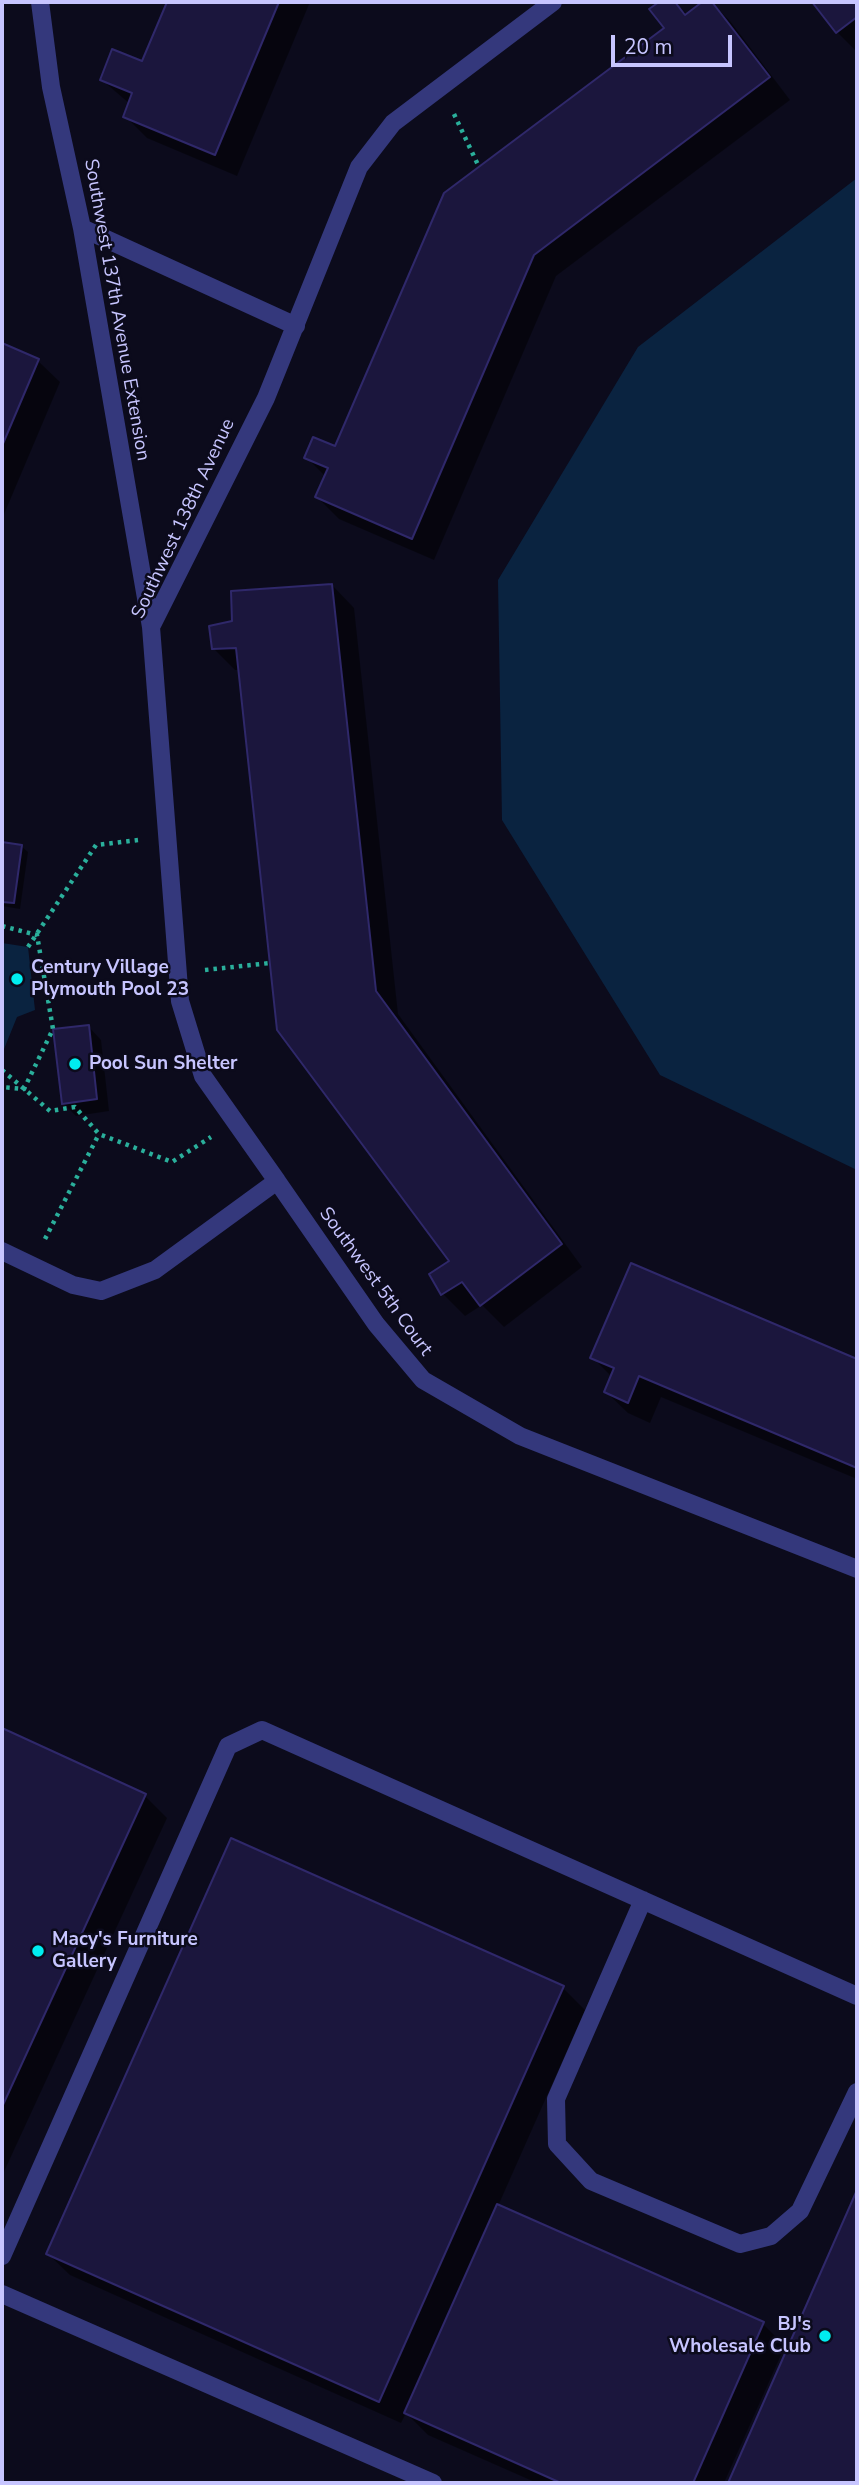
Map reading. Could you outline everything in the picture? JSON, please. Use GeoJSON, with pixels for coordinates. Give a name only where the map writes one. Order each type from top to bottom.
{"type":"FeatureCollection","features":[{"type":"Feature","properties":{"kind":"street","name":"Southwest 137th Avenue Extension"},"geometry":{"type":"LineString","coordinates":[[40,2],[51,87],[82,228],[151,626]]}},
{"type":"Feature","properties":{"kind":"street","name":"Southwest 138th Avenue"},"geometry":{"type":"LineString","coordinates":[[277,1181],[203,1076],[180,1001],[151,626],[215,493],[266,398],[359,167],[393,123],[553,2]]}},
{"type":"Feature","properties":{"kind":"street"},"geometry":{"type":"LineString","coordinates":[[82,228],[296,326]]}},
{"type":"Feature","properties":{"kind":"street"},"geometry":{"type":"LineString","coordinates":[[2,1251],[73,1285],[101,1290],[155,1270],[277,1181]]}},
{"type":"Feature","properties":{"kind":"street","name":"Southwest 5th Court"},"geometry":{"type":"LineString","coordinates":[[277,1181],[376,1324],[423,1380],[520,1436],[857,1569]]}},
{"type":"Feature","properties":{"kind":"street"},"geometry":{"type":"LineString","coordinates":[[2,2256],[228,1746],[262,1730],[857,1996]]}},
{"type":"Feature","properties":{"kind":"street"},"geometry":{"type":"LineString","coordinates":[[643,1900],[556,2099],[557,2144],[591,2181],[740,2244],[771,2236],[800,2211],[857,2092]]}},
{"type":"Feature","properties":{"kind":"street"},"geometry":{"type":"LineString","coordinates":[[2,2294],[433,2483]]}},
{"type":"Feature","properties":{"kind":"path"},"geometry":{"type":"LineString","coordinates":[[443,85],[479,167]]}},
{"type":"Feature","properties":{"kind":"path"},"geometry":{"type":"LineString","coordinates":[[28,947],[96,845],[167,837]]}},
{"type":"Feature","properties":{"kind":"path"},"geometry":{"type":"LineString","coordinates":[[2,926],[37,935]]}},
{"type":"Feature","properties":{"kind":"path"},"geometry":{"type":"LineString","coordinates":[[24,1089],[53,1029],[37,935]]}},
{"type":"Feature","properties":{"kind":"path"},"geometry":{"type":"LineString","coordinates":[[178,974],[270,963]]}},
{"type":"Feature","properties":{"kind":"path"},"geometry":{"type":"LineString","coordinates":[[2,1070],[50,1111],[75,1107],[99,1134],[172,1162],[234,1121]]}},
{"type":"Feature","properties":{"kind":"path"},"geometry":{"type":"LineString","coordinates":[[2,1087],[24,1089]]}},
{"type":"Feature","properties":{"kind":"path"},"geometry":{"type":"LineString","coordinates":[[30,1264],[61,1213],[99,1134]]}},
{"type":"Feature","properties":{"kind":"water"},"geometry":{"type":"Polygon","coordinates":[[[857,178],[857,1170],[660,1075],[502,820],[498,580],[638,347],[857,178]]]}},
{"type":"Feature","properties":{"kind":"water","name":"Century Village Plymouth Pool 23"},"geometry":{"type":"Polygon","coordinates":[[[2,943],[28,947],[35,1010],[17,1017],[2,1054],[2,943]]]}},
{"type":"Feature","properties":{"kind":"building"},"geometry":{"type":"Polygon","coordinates":[[[167,2],[279,2],[215,155],[123,117],[132,93],[100,80],[112,49],[142,61],[167,2]]]}},
{"type":"Feature","properties":{"kind":"building"},"geometry":{"type":"Polygon","coordinates":[[[659,2],[675,2],[685,15],[702,2],[712,2],[770,77],[534,255],[412,539],[315,497],[328,468],[304,458],[313,437],[335,446],[444,193],[664,28],[649,9],[659,2]]]}},
{"type":"Feature","properties":{"kind":"building"},"geometry":{"type":"Polygon","coordinates":[[[812,2],[857,2],[857,17],[836,33],[812,2]]]}},
{"type":"Feature","properties":{"kind":"building"},"geometry":{"type":"Polygon","coordinates":[[[2,343],[39,359],[2,446],[2,343]]]}},
{"type":"Feature","properties":{"kind":"building"},"geometry":{"type":"Polygon","coordinates":[[[332,584],[376,991],[562,1244],[480,1306],[462,1282],[441,1295],[429,1274],[449,1261],[277,1030],[236,648],[212,649],[209,626],[232,621],[231,591],[332,584]]]}},
{"type":"Feature","properties":{"kind":"building"},"geometry":{"type":"Polygon","coordinates":[[[2,842],[22,845],[14,903],[2,902],[2,842]]]}},
{"type":"Feature","properties":{"kind":"building","name":"Pool Sun Shelter"},"geometry":{"type":"Polygon","coordinates":[[[89,1025],[97,1099],[62,1104],[53,1029],[89,1025]]]}},
{"type":"Feature","properties":{"kind":"building"},"geometry":{"type":"Polygon","coordinates":[[[631,1263],[857,1359],[857,1468],[639,1376],[628,1403],[604,1392],[614,1368],[590,1358],[631,1263]]]}},
{"type":"Feature","properties":{"kind":"building","name":"Macy's Furniture Gallery"},"geometry":{"type":"Polygon","coordinates":[[[2,1728],[146,1794],[2,2107],[2,1728]]]}},
{"type":"Feature","properties":{"kind":"building"},"geometry":{"type":"Polygon","coordinates":[[[231,1838],[564,1986],[379,2402],[46,2254],[231,1838]]]}},
{"type":"Feature","properties":{"kind":"building","name":"BJ's Wholesale Club"},"geometry":{"type":"Polygon","coordinates":[[[857,2190],[857,2483],[728,2483],[857,2190]]]}},
{"type":"Feature","properties":{"kind":"building"},"geometry":{"type":"Polygon","coordinates":[[[497,2204],[764,2322],[693,2483],[561,2483],[404,2413],[497,2204]]]}},
{"type":"Feature","properties":{"kind":"place","name":"Century Village Plymouth Pool 23"},"geometry":{"type":"Point","coordinates":[17,979]}},
{"type":"Feature","properties":{"kind":"place","name":"Pool Sun Shelter"},"geometry":{"type":"Point","coordinates":[75,1064]}},
{"type":"Feature","properties":{"kind":"place","name":"Macy's Furniture Gallery"},"geometry":{"type":"Point","coordinates":[38,1951]}},
{"type":"Feature","properties":{"kind":"place","name":"BJ's Wholesale Club"},"geometry":{"type":"Point","coordinates":[825,2336]}}]}
